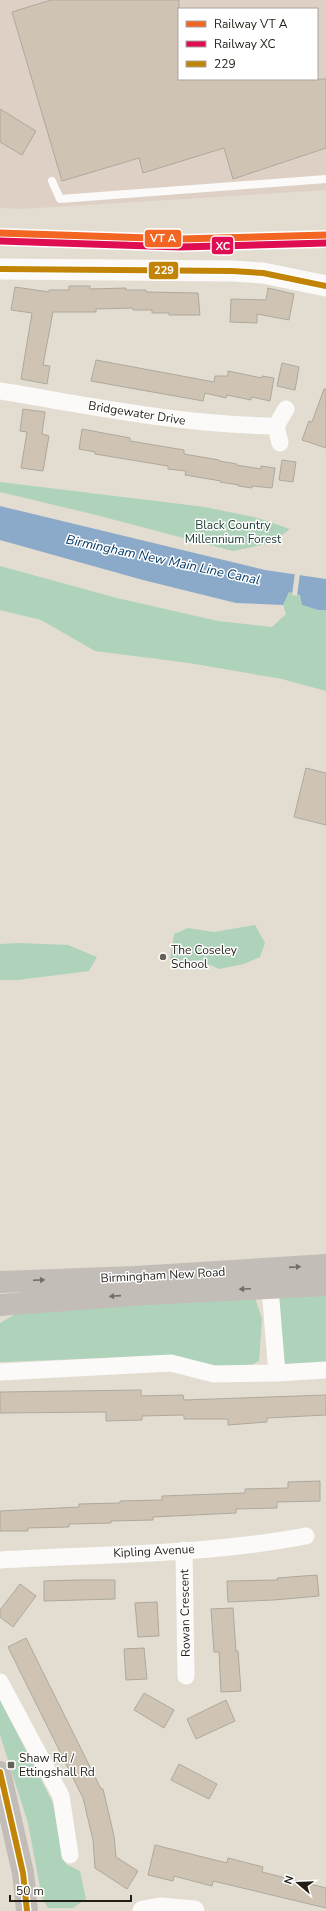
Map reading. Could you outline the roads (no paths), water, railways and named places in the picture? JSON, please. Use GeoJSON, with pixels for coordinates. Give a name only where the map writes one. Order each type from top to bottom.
{"type":"FeatureCollection","features":[{"type":"Feature","properties":{"kind":"highway","name":"Birmingham New Road"},"geometry":{"type":"LineString","coordinates":[[0,1282],[134,1277],[326,1265]]}},
{"type":"Feature","properties":{"kind":"highway","name":"Birmingham New Road"},"geometry":{"type":"LineString","coordinates":[[0,1305],[147,1294],[326,1285]]}},
{"type":"Feature","properties":{"kind":"main road"},"geometry":{"type":"LineString","coordinates":[[0,1772],[23,1874],[27,1911]]}},
{"type":"Feature","properties":{"kind":"street"},"geometry":{"type":"LineString","coordinates":[[0,270],[232,271],[263,273],[326,286]]}},
{"type":"Feature","properties":{"kind":"street","name":"Bridgewater Drive"},"geometry":{"type":"LineString","coordinates":[[0,391],[189,421],[232,425],[276,426]]}},
{"type":"Feature","properties":{"kind":"street"},"geometry":{"type":"LineString","coordinates":[[280,443],[276,426],[286,410]]}},
{"type":"Feature","properties":{"kind":"street"},"geometry":{"type":"LineString","coordinates":[[270,1288],[278,1373]]}},
{"type":"Feature","properties":{"kind":"street"},"geometry":{"type":"LineString","coordinates":[[0,1372],[171,1364],[214,1374],[278,1373],[326,1370]]}},
{"type":"Feature","properties":{"kind":"street","name":"Kipling Avenue"},"geometry":{"type":"LineString","coordinates":[[0,1560],[184,1550],[274,1542],[306,1536]]}},
{"type":"Feature","properties":{"kind":"street","name":"Rowan Crescent"},"geometry":{"type":"LineString","coordinates":[[184,1550],[186,1676]]}},
{"type":"Feature","properties":{"kind":"street"},"geometry":{"type":"LineString","coordinates":[[0,1682],[62,1796],[70,1855]]}},
{"type":"Feature","properties":{"kind":"street"},"geometry":{"type":"LineString","coordinates":[[143,1911],[160,1908],[187,1911]]}},
{"type":"Feature","properties":{"kind":"lane"},"geometry":{"type":"LineString","coordinates":[[52,181],[60,199],[326,180]]}},
{"type":"Feature","properties":{"kind":"water","name":"Birmingham New Main Line Canal"},"geometry":{"type":"Polygon","coordinates":[[[0,506],[265,570],[326,579],[326,610],[318,610],[302,605],[300,595],[289,592],[283,605],[236,603],[143,580],[0,540],[0,506]]]}},
{"type":"Feature","properties":{"kind":"rail line","name":"XC"},"geometry":{"type":"LineString","coordinates":[[0,241],[180,247],[326,243]]}},
{"type":"Feature","properties":{"kind":"place","name":"The Coseley School"},"geometry":{"type":"Point","coordinates":[163,957]}},
{"type":"Feature","properties":{"kind":"place","name":"Shaw Rd / Ettingshall Rd"},"geometry":{"type":"Point","coordinates":[11,1765]}},
{"type":"Feature","properties":{"kind":"park label","name":"Black Country Millennium Forest"},"geometry":{"type":"Point","coordinates":[233,532]}}]}
